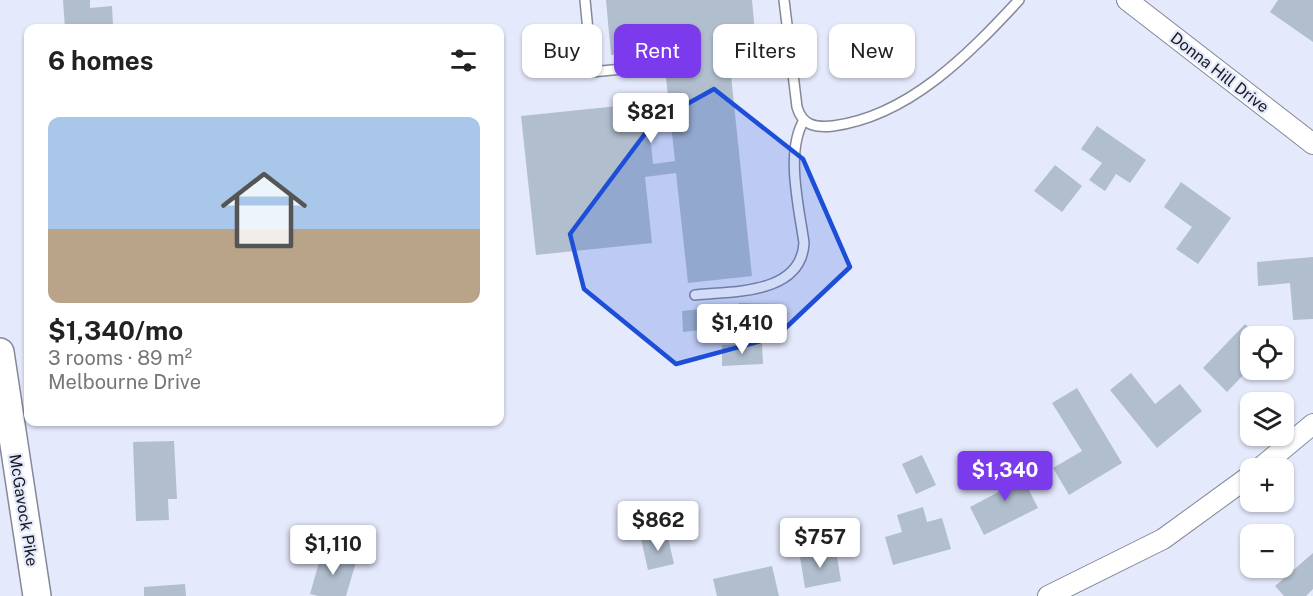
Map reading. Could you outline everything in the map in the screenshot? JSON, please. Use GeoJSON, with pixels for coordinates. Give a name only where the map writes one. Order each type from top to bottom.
{"type":"FeatureCollection","features":[{"type":"Feature","properties":{"kind":"main road","name":"McGavock Pike"},"geometry":{"type":"LineString","coordinates":[[0,352],[37,596]]}},
{"type":"Feature","properties":{"kind":"street","name":"Donna Hill Drive"},"geometry":{"type":"LineString","coordinates":[[1127,0],[1313,144]]}},
{"type":"Feature","properties":{"kind":"street"},"geometry":{"type":"LineString","coordinates":[[1272,458],[1313,424]]}},
{"type":"Feature","properties":{"kind":"street"},"geometry":{"type":"LineString","coordinates":[[1048,596],[1163,539],[1240,483]]}},
{"type":"Feature","properties":{"kind":"lane"},"geometry":{"type":"LineString","coordinates":[[585,0],[592,72],[614,70]]}},
{"type":"Feature","properties":{"kind":"lane"},"geometry":{"type":"LineString","coordinates":[[784,0],[795,100],[798,112],[804,120],[815,126],[838,125],[885,110],[912,95],[957,62],[1019,0]]}},
{"type":"Feature","properties":{"kind":"lane"},"geometry":{"type":"LineString","coordinates":[[694,295],[768,286],[786,276],[799,262],[804,243],[793,156],[796,136],[804,120]]}},
{"type":"Feature","properties":{"kind":"highlighted area"},"geometry":{"type":"Polygon","coordinates":[[[714,89],[803,159],[850,267],[776,337],[676,364],[584,289],[570,234],[653,123],[714,89]]]}},
{"type":"Feature","properties":{"kind":"building"},"geometry":{"type":"Polygon","coordinates":[[[63,0],[90,0],[90,8],[112,6],[113,24],[65,24],[63,0]]]}},
{"type":"Feature","properties":{"kind":"building"},"geometry":{"type":"Polygon","coordinates":[[[606,0],[752,0],[754,24],[713,24],[713,78],[731,78],[752,276],[688,283],[676,173],[645,177],[652,243],[536,255],[521,116],[647,103],[653,164],[675,161],[666,78],[701,78],[701,24],[614,24],[614,55],[611,55],[606,0]]]}},
{"type":"Feature","properties":{"kind":"building"},"geometry":{"type":"Polygon","coordinates":[[[1278,0],[1313,0],[1313,42],[1270,12],[1278,0]]]}},
{"type":"Feature","properties":{"kind":"building"},"geometry":{"type":"Polygon","coordinates":[[[1097,126],[1146,160],[1130,183],[1116,174],[1105,191],[1089,180],[1102,163],[1081,149],[1097,126]]]}},
{"type":"Feature","properties":{"kind":"building"},"geometry":{"type":"Polygon","coordinates":[[[1055,165],[1082,186],[1062,212],[1034,191],[1055,165]]]}},
{"type":"Feature","properties":{"kind":"building"},"geometry":{"type":"Polygon","coordinates":[[[1181,182],[1231,218],[1198,264],[1176,249],[1192,227],[1164,207],[1181,182]]]}},
{"type":"Feature","properties":{"kind":"building"},"geometry":{"type":"Polygon","coordinates":[[[1313,257],[1313,319],[1293,320],[1290,283],[1258,286],[1257,262],[1313,257]]]}},
{"type":"Feature","properties":{"kind":"building"},"geometry":{"type":"Polygon","coordinates":[[[739,303],[779,304],[778,325],[738,323],[739,303]]]}},
{"type":"Feature","properties":{"kind":"building"},"geometry":{"type":"Polygon","coordinates":[[[717,307],[719,328],[683,332],[682,311],[717,307]]]}},
{"type":"Feature","properties":{"kind":"building"},"geometry":{"type":"Polygon","coordinates":[[[1240,329],[1240,378],[1227,392],[1203,368],[1240,329]]]}},
{"type":"Feature","properties":{"kind":"building"},"geometry":{"type":"Polygon","coordinates":[[[762,344],[763,364],[722,366],[722,345],[762,344]]]}},
{"type":"Feature","properties":{"kind":"building"},"geometry":{"type":"Polygon","coordinates":[[[1131,373],[1155,404],[1180,384],[1202,411],[1157,448],[1110,390],[1131,373]]]}},
{"type":"Feature","properties":{"kind":"building"},"geometry":{"type":"Polygon","coordinates":[[[1077,388],[1122,463],[1069,495],[1053,468],[1082,451],[1052,403],[1077,388]]]}},
{"type":"Feature","properties":{"kind":"building"},"geometry":{"type":"Polygon","coordinates":[[[174,441],[177,499],[168,499],[169,520],[136,521],[133,442],[174,441]]]}},
{"type":"Feature","properties":{"kind":"building"},"geometry":{"type":"Polygon","coordinates":[[[922,455],[936,485],[916,494],[902,464],[922,455]]]}},
{"type":"Feature","properties":{"kind":"building"},"geometry":{"type":"Polygon","coordinates":[[[1015,462],[1038,508],[984,535],[970,507],[1008,487],[999,470],[1015,462]]]}},
{"type":"Feature","properties":{"kind":"building"},"geometry":{"type":"Polygon","coordinates":[[[923,507],[927,522],[942,518],[951,549],[893,565],[885,537],[902,532],[897,515],[923,507]]]}},
{"type":"Feature","properties":{"kind":"building"},"geometry":{"type":"Polygon","coordinates":[[[667,533],[674,564],[648,570],[641,539],[667,533]]]}},
{"type":"Feature","properties":{"kind":"building"},"geometry":{"type":"Polygon","coordinates":[[[836,551],[841,581],[805,588],[800,557],[836,551]]]}},
{"type":"Feature","properties":{"kind":"building"},"geometry":{"type":"Polygon","coordinates":[[[322,552],[356,562],[346,596],[310,594],[322,552]]]}},
{"type":"Feature","properties":{"kind":"building"},"geometry":{"type":"Polygon","coordinates":[[[1313,553],[1313,589],[1306,596],[1284,596],[1275,586],[1284,578],[1294,578],[1294,570],[1313,553]]]}},
{"type":"Feature","properties":{"kind":"building"},"geometry":{"type":"Polygon","coordinates":[[[772,566],[779,596],[717,596],[713,579],[772,566]]]}},
{"type":"Feature","properties":{"kind":"building"},"geometry":{"type":"Polygon","coordinates":[[[185,584],[186,596],[144,596],[144,587],[185,584]]]}}]}
